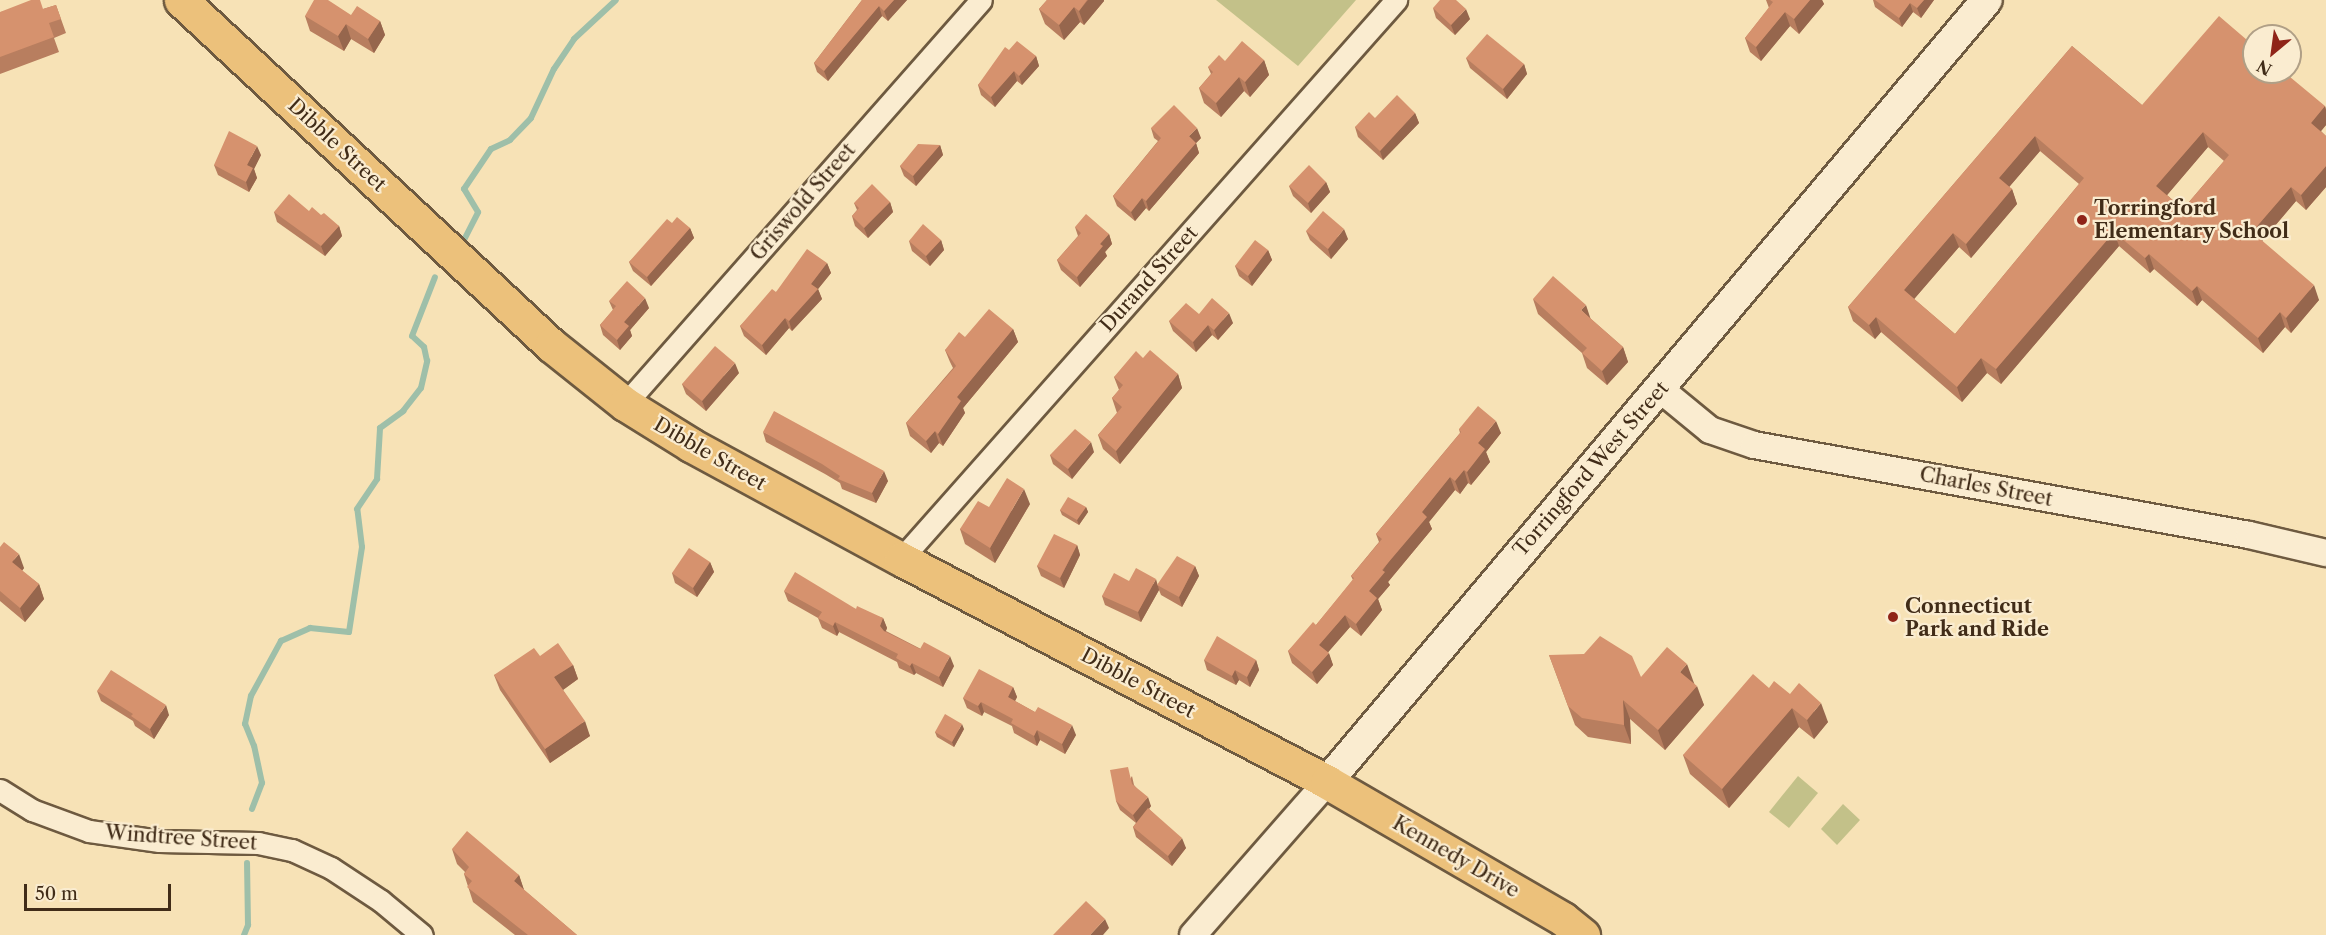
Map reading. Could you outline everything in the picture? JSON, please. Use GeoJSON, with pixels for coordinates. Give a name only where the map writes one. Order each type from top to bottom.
{"type":"FeatureCollection","features":[{"type":"Feature","properties":{"kind":"main road","name":"Dibble Street"},"geometry":{"type":"LineString","coordinates":[[181,0],[551,345],[625,404],[691,445],[901,559],[1327,782]]}},
{"type":"Feature","properties":{"kind":"main road","name":"Torringford West Street"},"geometry":{"type":"LineString","coordinates":[[1327,782],[1987,0]]}},
{"type":"Feature","properties":{"kind":"main road","name":"Kennedy Drive"},"geometry":{"type":"LineString","coordinates":[[1327,782],[1563,919],[1583,935]]}},
{"type":"Feature","properties":{"kind":"street","name":"Griswold Street"},"geometry":{"type":"LineString","coordinates":[[625,404],[981,0]]}},
{"type":"Feature","properties":{"kind":"street","name":"Durand Street"},"geometry":{"type":"LineString","coordinates":[[901,559],[1396,0]]}},
{"type":"Feature","properties":{"kind":"street","name":"Charles Street"},"geometry":{"type":"LineString","coordinates":[[1660,389],[1710,430],[1754,445],[2249,535],[2326,553]]}},
{"type":"Feature","properties":{"kind":"street","name":"Torringford West Street"},"geometry":{"type":"LineString","coordinates":[[1193,935],[1327,782]]}},
{"type":"Feature","properties":{"kind":"street","name":"Windtree Street"},"geometry":{"type":"LineString","coordinates":[[0,790],[32,810],[89,831],[159,841],[258,843],[292,850],[331,868],[381,901],[422,935]]}},
{"type":"Feature","properties":{"kind":"shaded area"},"geometry":{"type":"Polygon","coordinates":[[[1216,0],[1356,0],[1298,66],[1216,0]]]}},
{"type":"Feature","properties":{"kind":"shaded area"},"geometry":{"type":"Polygon","coordinates":[[[1798,776],[1818,793],[1789,828],[1769,812],[1798,776]]]}},
{"type":"Feature","properties":{"kind":"shaded area"},"geometry":{"type":"Polygon","coordinates":[[[1843,804],[1860,820],[1837,845],[1821,829],[1843,804]]]}},
{"type":"Feature","properties":{"kind":"building"},"geometry":{"type":"Polygon","coordinates":[[[31,0],[40,0],[43,9],[56,5],[61,19],[49,23],[54,37],[0,57],[0,12],[31,0]]]}},
{"type":"Feature","properties":{"kind":"building"},"geometry":{"type":"Polygon","coordinates":[[[314,0],[328,0],[351,15],[357,6],[380,21],[368,39],[346,24],[338,36],[305,16],[314,0]]]}},
{"type":"Feature","properties":{"kind":"building"},"geometry":{"type":"Polygon","coordinates":[[[862,0],[894,0],[884,11],[879,6],[824,71],[814,63],[862,0]]]}},
{"type":"Feature","properties":{"kind":"building"},"geometry":{"type":"Polygon","coordinates":[[[1047,0],[1087,0],[1079,11],[1074,7],[1059,25],[1039,9],[1047,0]]]}},
{"type":"Feature","properties":{"kind":"building"},"geometry":{"type":"Polygon","coordinates":[[[1440,0],[1456,0],[1466,9],[1451,25],[1433,8],[1440,0]]]}},
{"type":"Feature","properties":{"kind":"building"},"geometry":{"type":"Polygon","coordinates":[[[1770,0],[1810,0],[1794,19],[1785,12],[1756,47],[1745,38],[1773,2],[1770,0]]]}},
{"type":"Feature","properties":{"kind":"building"},"geometry":{"type":"Polygon","coordinates":[[[1875,0],[1924,0],[1917,8],[1910,3],[1899,18],[1875,0]]]}},
{"type":"Feature","properties":{"kind":"building"},"geometry":{"type":"Polygon","coordinates":[[[2219,16],[2242,36],[2242,84],[2298,84],[2325,106],[2311,123],[2326,136],[2326,166],[2301,195],[2291,187],[2252,232],[2314,285],[2286,318],[2280,312],[2258,338],[2197,286],[2192,291],[2149,254],[2145,258],[2114,232],[1996,369],[1981,358],[1957,387],[1876,317],[1869,325],[1848,307],[2072,46],[2142,105],[2219,16]],[[2203,132],[2156,186],[2183,209],[2229,155],[2203,132]],[[2035,136],[1999,178],[2012,189],[1966,244],[1953,233],[1904,290],[1955,334],[2084,178],[2035,136]]]}},
{"type":"Feature","properties":{"kind":"building"},"geometry":{"type":"Polygon","coordinates":[[[1487,34],[1524,64],[1503,89],[1466,58],[1487,34]]]}},
{"type":"Feature","properties":{"kind":"building"},"geometry":{"type":"Polygon","coordinates":[[[1017,41],[1036,56],[1019,76],[1014,71],[991,97],[978,85],[1005,47],[1009,50],[1017,41]]]}},
{"type":"Feature","properties":{"kind":"building"},"geometry":{"type":"Polygon","coordinates":[[[1242,41],[1264,60],[1245,82],[1239,77],[1216,103],[1199,88],[1213,72],[1208,67],[1219,55],[1225,61],[1242,41]]]}},
{"type":"Feature","properties":{"kind":"building"},"geometry":{"type":"Polygon","coordinates":[[[1397,95],[1415,113],[1380,151],[1355,127],[1369,112],[1375,118],[1397,95]]]}},
{"type":"Feature","properties":{"kind":"building"},"geometry":{"type":"Polygon","coordinates":[[[1174,105],[1197,128],[1189,136],[1196,143],[1146,201],[1142,198],[1131,212],[1113,196],[1161,138],[1151,128],[1174,105]]]}},
{"type":"Feature","properties":{"kind":"building"},"geometry":{"type":"Polygon","coordinates":[[[229,131],[257,146],[247,165],[253,168],[246,182],[214,165],[229,131]]]}},
{"type":"Feature","properties":{"kind":"building"},"geometry":{"type":"Polygon","coordinates":[[[918,144],[940,145],[913,176],[900,166],[918,144]]]}},
{"type":"Feature","properties":{"kind":"building"},"geometry":{"type":"Polygon","coordinates":[[[1309,165],[1326,182],[1308,203],[1289,186],[1309,165]]]}},
{"type":"Feature","properties":{"kind":"building"},"geometry":{"type":"Polygon","coordinates":[[[872,184],[890,202],[864,228],[852,216],[859,208],[854,203],[872,184]]]}},
{"type":"Feature","properties":{"kind":"building"},"geometry":{"type":"Polygon","coordinates":[[[289,194],[309,211],[312,207],[321,215],[324,213],[339,226],[321,246],[274,212],[289,194]]]}},
{"type":"Feature","properties":{"kind":"building"},"geometry":{"type":"Polygon","coordinates":[[[1323,211],[1344,229],[1328,249],[1306,231],[1323,211]]]}},
{"type":"Feature","properties":{"kind":"building"},"geometry":{"type":"Polygon","coordinates":[[[1086,214],[1109,234],[1100,244],[1103,246],[1077,277],[1057,260],[1081,233],[1075,227],[1086,214]]]}},
{"type":"Feature","properties":{"kind":"building"},"geometry":{"type":"Polygon","coordinates":[[[677,217],[690,228],[647,277],[629,262],[667,219],[672,223],[677,217]]]}},
{"type":"Feature","properties":{"kind":"building"},"geometry":{"type":"Polygon","coordinates":[[[923,224],[941,240],[926,256],[909,241],[923,224]]]}},
{"type":"Feature","properties":{"kind":"building"},"geometry":{"type":"Polygon","coordinates":[[[1255,240],[1268,250],[1248,276],[1235,266],[1255,240]]]}},
{"type":"Feature","properties":{"kind":"building"},"geometry":{"type":"Polygon","coordinates":[[[807,249],[827,263],[811,284],[818,289],[789,321],[785,318],[762,345],[740,326],[772,289],[776,292],[807,249]]]}},
{"type":"Feature","properties":{"kind":"building"},"geometry":{"type":"Polygon","coordinates":[[[1553,276],[1586,305],[1581,310],[1623,347],[1602,371],[1582,353],[1587,348],[1533,299],[1553,276]]]}},
{"type":"Feature","properties":{"kind":"building"},"geometry":{"type":"Polygon","coordinates":[[[627,281],[645,298],[624,322],[629,326],[617,340],[600,325],[616,306],[609,301],[627,281]]]}},
{"type":"Feature","properties":{"kind":"building"},"geometry":{"type":"Polygon","coordinates":[[[1212,298],[1229,313],[1214,330],[1208,325],[1193,342],[1169,321],[1186,303],[1199,314],[1212,298]]]}},
{"type":"Feature","properties":{"kind":"building"},"geometry":{"type":"Polygon","coordinates":[[[989,309],[1013,329],[957,397],[961,401],[938,434],[935,431],[926,441],[906,423],[956,366],[945,350],[959,332],[965,337],[989,309]]]}},
{"type":"Feature","properties":{"kind":"building"},"geometry":{"type":"Polygon","coordinates":[[[715,346],[735,363],[702,401],[682,384],[715,346]]]}},
{"type":"Feature","properties":{"kind":"building"},"geometry":{"type":"Polygon","coordinates":[[[1150,350],[1178,374],[1116,451],[1098,435],[1122,407],[1112,398],[1123,385],[1114,377],[1136,351],[1143,358],[1150,350]]]}},
{"type":"Feature","properties":{"kind":"building"},"geometry":{"type":"Polygon","coordinates":[[[1478,406],[1496,421],[1478,443],[1485,449],[1467,472],[1464,470],[1455,481],[1450,477],[1422,512],[1427,517],[1382,570],[1385,572],[1369,591],[1377,598],[1356,624],[1345,615],[1319,645],[1329,653],[1312,672],[1288,651],[1313,622],[1316,625],[1354,578],[1351,576],[1382,539],[1376,534],[1461,432],[1459,429],[1478,406]]]}},
{"type":"Feature","properties":{"kind":"building"},"geometry":{"type":"Polygon","coordinates":[[[774,411],[884,471],[872,493],[838,479],[840,476],[822,464],[763,432],[774,411]]]}},
{"type":"Feature","properties":{"kind":"building"},"geometry":{"type":"Polygon","coordinates":[[[1075,429],[1091,442],[1068,469],[1050,455],[1075,429]]]}},
{"type":"Feature","properties":{"kind":"building"},"geometry":{"type":"Polygon","coordinates":[[[1007,478],[1024,489],[990,548],[960,529],[978,501],[989,507],[1007,478]]]}},
{"type":"Feature","properties":{"kind":"building"},"geometry":{"type":"Polygon","coordinates":[[[1068,497],[1086,507],[1077,520],[1060,510],[1068,497]]]}},
{"type":"Feature","properties":{"kind":"building"},"geometry":{"type":"Polygon","coordinates":[[[1054,534],[1077,545],[1060,578],[1037,566],[1054,534]]]}},
{"type":"Feature","properties":{"kind":"building"},"geometry":{"type":"Polygon","coordinates":[[[4,542],[19,554],[12,562],[39,584],[20,608],[0,591],[0,547],[4,542]]]}},
{"type":"Feature","properties":{"kind":"building"},"geometry":{"type":"Polygon","coordinates":[[[689,548],[710,562],[693,588],[672,573],[689,548]]]}},
{"type":"Feature","properties":{"kind":"building"},"geometry":{"type":"Polygon","coordinates":[[[1177,556],[1195,566],[1179,597],[1157,585],[1177,556]]]}},
{"type":"Feature","properties":{"kind":"building"},"geometry":{"type":"Polygon","coordinates":[[[1136,568],[1156,579],[1138,612],[1102,596],[1114,573],[1129,581],[1136,568]]]}},
{"type":"Feature","properties":{"kind":"building"},"geometry":{"type":"Polygon","coordinates":[[[795,572],[856,609],[857,606],[883,618],[880,626],[884,631],[920,649],[924,642],[950,656],[939,677],[912,663],[910,666],[896,658],[898,654],[835,622],[833,626],[818,618],[822,612],[784,591],[795,572]]]}},
{"type":"Feature","properties":{"kind":"building"},"geometry":{"type":"Polygon","coordinates":[[[1217,636],[1256,660],[1247,677],[1235,670],[1232,676],[1204,660],[1217,636]]]}},
{"type":"Feature","properties":{"kind":"building"},"geometry":{"type":"Polygon","coordinates":[[[1600,636],[1632,656],[1641,677],[1667,647],[1687,664],[1680,672],[1697,686],[1658,730],[1623,700],[1624,725],[1582,718],[1568,706],[1549,655],[1584,654],[1600,636]]]}},
{"type":"Feature","properties":{"kind":"building"},"geometry":{"type":"Polygon","coordinates":[[[558,643],[573,665],[554,677],[585,721],[545,749],[494,675],[534,648],[540,656],[558,643]]]}},
{"type":"Feature","properties":{"kind":"building"},"geometry":{"type":"Polygon","coordinates":[[[979,669],[1013,687],[1008,697],[1035,712],[1038,707],[1072,725],[1062,744],[1037,730],[1034,736],[1011,723],[1013,719],[981,702],[978,706],[963,698],[979,669]]]}},
{"type":"Feature","properties":{"kind":"building"},"geometry":{"type":"Polygon","coordinates":[[[111,670],[166,705],[150,729],[131,716],[133,714],[97,691],[111,670]]]}},
{"type":"Feature","properties":{"kind":"building"},"geometry":{"type":"Polygon","coordinates":[[[1753,674],[1769,688],[1774,681],[1790,694],[1799,683],[1821,703],[1807,720],[1792,708],[1722,789],[1683,755],[1753,674]]]}},
{"type":"Feature","properties":{"kind":"building"},"geometry":{"type":"Polygon","coordinates":[[[945,714],[962,724],[952,742],[935,732],[945,714]]]}},
{"type":"Feature","properties":{"kind":"building"},"geometry":{"type":"Polygon","coordinates":[[[1128,767],[1132,784],[1148,797],[1133,815],[1116,801],[1110,770],[1128,767]]]}},
{"type":"Feature","properties":{"kind":"building"},"geometry":{"type":"Polygon","coordinates":[[[1148,808],[1182,838],[1168,856],[1133,827],[1148,808]]]}},
{"type":"Feature","properties":{"kind":"building"},"geometry":{"type":"Polygon","coordinates":[[[467,831],[519,875],[514,881],[577,935],[528,935],[467,887],[472,881],[464,874],[469,867],[452,849],[467,831]]]}},
{"type":"Feature","properties":{"kind":"building"},"geometry":{"type":"Polygon","coordinates":[[[1086,901],[1105,919],[1090,935],[1053,935],[1086,901]]]}},
{"type":"Feature","properties":{"kind":"waterway"},"geometry":{"type":"LineString","coordinates":[[464,240],[478,212],[464,189],[491,149],[510,140],[531,118],[554,69],[574,39],[616,0]]}},
{"type":"Feature","properties":{"kind":"waterway"},"geometry":{"type":"LineString","coordinates":[[252,809],[262,783],[254,746],[245,724],[251,696],[281,641],[310,628],[349,632],[362,547],[357,509],[377,479],[380,428],[403,411],[421,388],[427,361],[424,347],[412,336],[435,277]]}},
{"type":"Feature","properties":{"kind":"waterway"},"geometry":{"type":"LineString","coordinates":[[244,935],[248,925],[247,863]]}},
{"type":"Feature","properties":{"kind":"place","name":"Torringford Elementary School"},"geometry":{"type":"Point","coordinates":[2082,220]}},
{"type":"Feature","properties":{"kind":"place","name":"Connecticut Park and Ride"},"geometry":{"type":"Point","coordinates":[1893,617]}}]}
